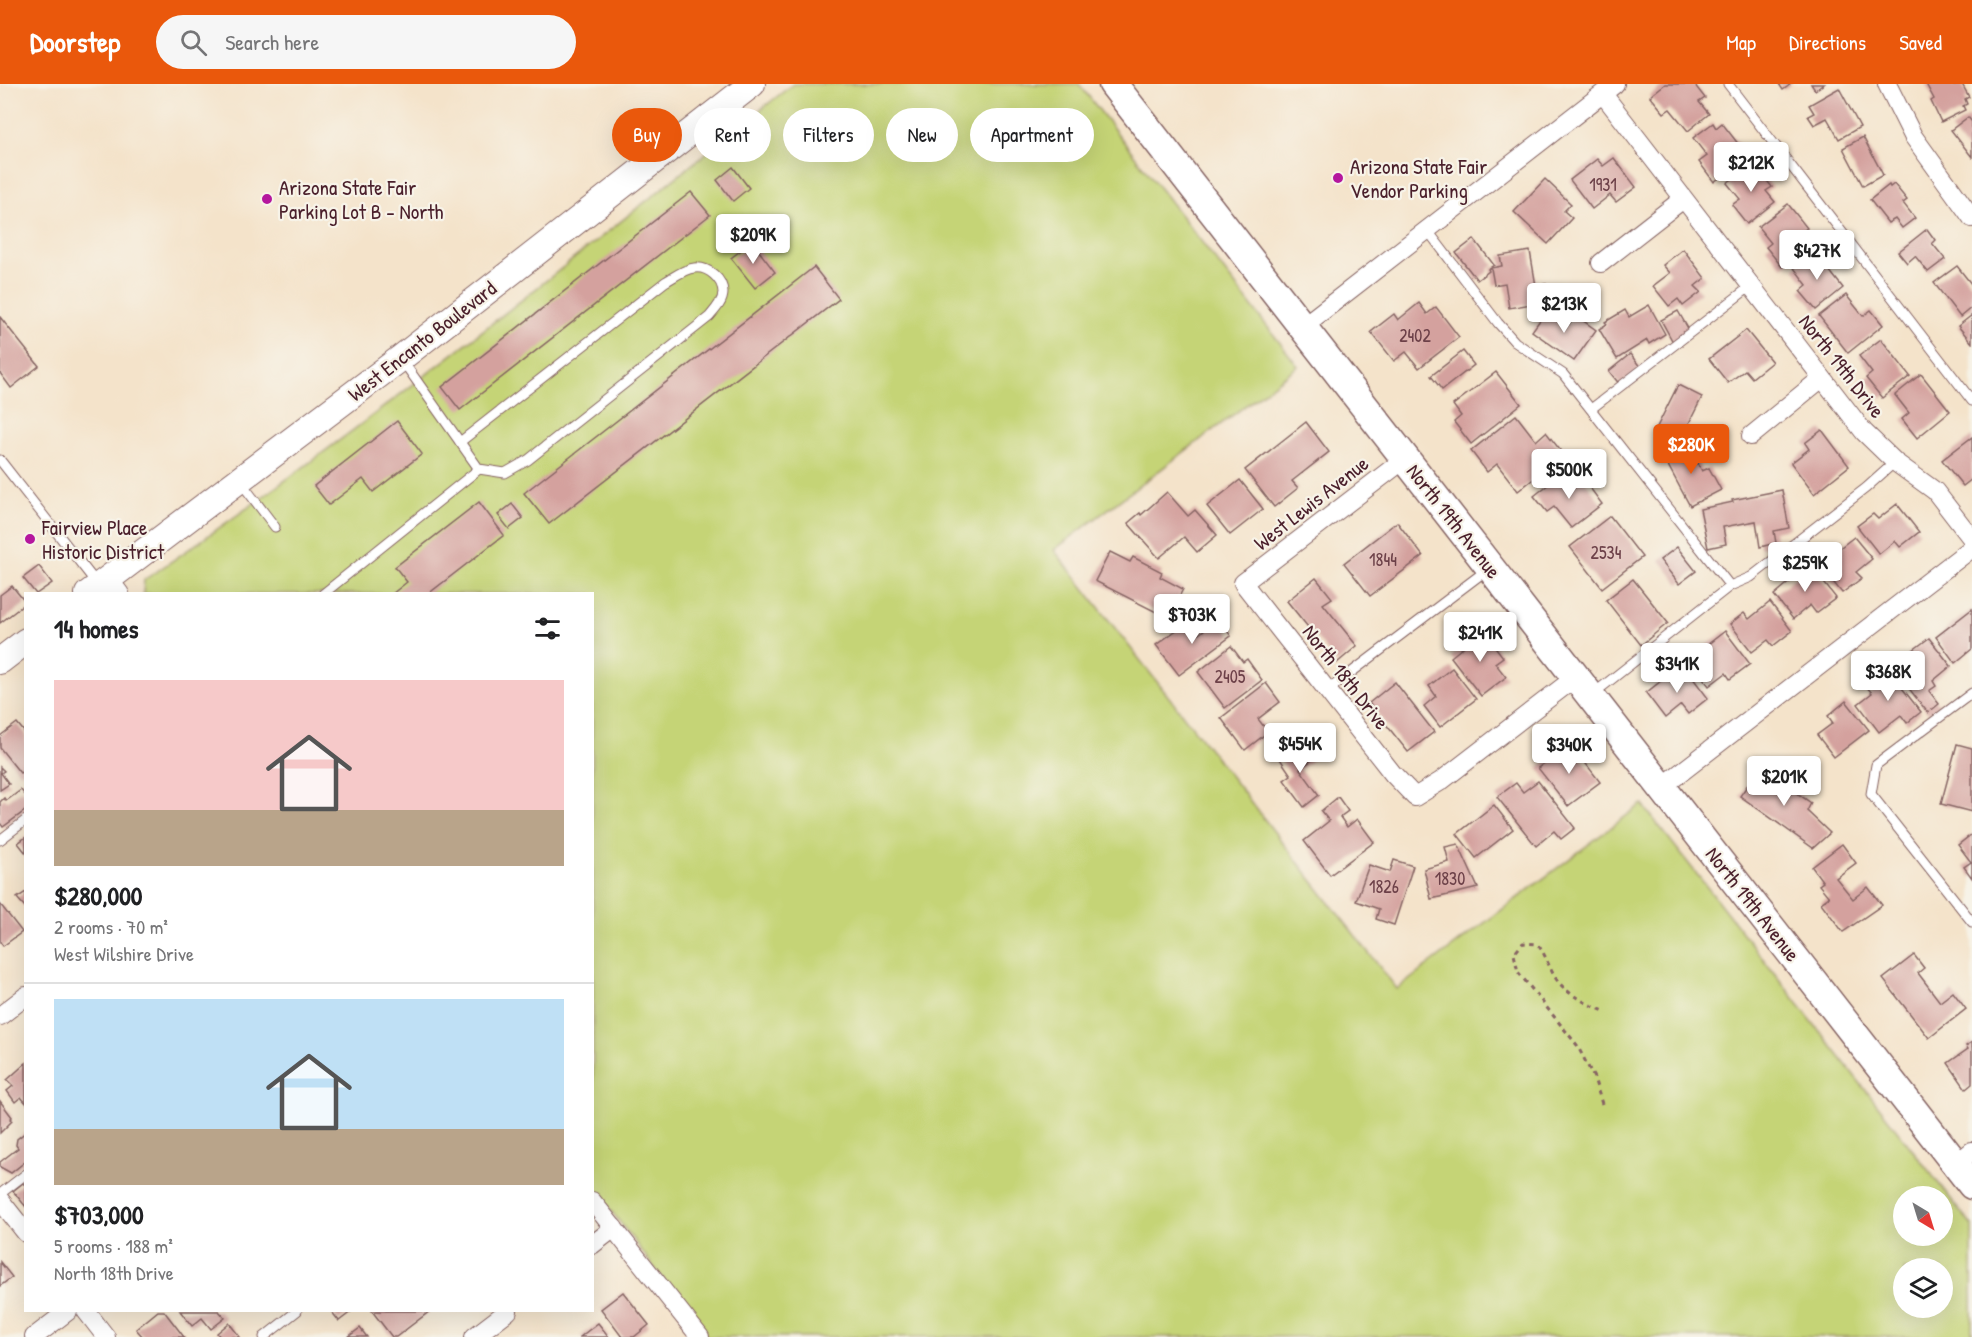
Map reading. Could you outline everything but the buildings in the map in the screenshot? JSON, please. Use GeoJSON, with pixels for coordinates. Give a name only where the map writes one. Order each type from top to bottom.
{"type":"FeatureCollection","features":[{"type":"Feature","properties":{"kind":"main road","name":"North 19th Avenue"},"geometry":{"type":"LineString","coordinates":[[1113,84],[1662,787],[1967,1167]]}},
{"type":"Feature","properties":{"kind":"street","name":"West Encanto Boulevard"},"geometry":{"type":"LineString","coordinates":[[103,588],[239,480],[401,358],[752,84]]}},
{"type":"Feature","properties":{"kind":"street"},"geometry":{"type":"LineString","coordinates":[[1887,84],[1913,136],[1972,218]]}},
{"type":"Feature","properties":{"kind":"street"},"geometry":{"type":"LineString","coordinates":[[1302,327],[1609,89]]}},
{"type":"Feature","properties":{"kind":"street","name":"North 19th Drive"},"geometry":{"type":"LineString","coordinates":[[1609,89],[1683,199],[1864,432],[1895,462],[1935,491],[1972,539]]}},
{"type":"Feature","properties":{"kind":"street"},"geometry":{"type":"LineString","coordinates":[[1601,263],[1683,199]]}},
{"type":"Feature","properties":{"kind":"street"},"geometry":{"type":"LineString","coordinates":[[1751,435],[1821,378]]}},
{"type":"Feature","properties":{"kind":"street","name":"West Lewis Avenue"},"geometry":{"type":"LineString","coordinates":[[1244,583],[1406,458]]}},
{"type":"Feature","properties":{"kind":"street"},"geometry":{"type":"LineString","coordinates":[[1662,787],[1972,548]]}},
{"type":"Feature","properties":{"kind":"street","name":"North 18th Drive"},"geometry":{"type":"LineString","coordinates":[[1244,583],[1393,774],[1415,797],[1583,686]]}},
{"type":"Feature","properties":{"kind":"street"},"geometry":{"type":"LineString","coordinates":[[0,661],[24,643]]}},
{"type":"Feature","properties":{"kind":"street"},"geometry":{"type":"LineString","coordinates":[[0,1016],[24,998]]}},
{"type":"Feature","properties":{"kind":"street"},"geometry":{"type":"LineString","coordinates":[[0,1200],[24,1230]]}},
{"type":"Feature","properties":{"kind":"street"},"geometry":{"type":"LineString","coordinates":[[594,1203],[699,1337]]}},
{"type":"Feature","properties":{"kind":"street"},"geometry":{"type":"LineString","coordinates":[[594,1243],[614,1228]]}},
{"type":"Feature","properties":{"kind":"street"},"geometry":{"type":"LineString","coordinates":[[34,1337],[67,1312]]}},
{"type":"Feature","properties":{"kind":"street"},"geometry":{"type":"LineString","coordinates":[[87,1312],[106,1337]]}},
{"type":"Feature","properties":{"kind":"street"},"geometry":{"type":"LineString","coordinates":[[474,1337],[507,1312]]}},
{"type":"Feature","properties":{"kind":"lane"},"geometry":{"type":"LineString","coordinates":[[1728,84],[1972,401]]}},
{"type":"Feature","properties":{"kind":"lane"},"geometry":{"type":"LineString","coordinates":[[1428,231],[1515,342],[1563,374],[1730,586]]}},
{"type":"Feature","properties":{"kind":"lane"},"geometry":{"type":"LineString","coordinates":[[401,358],[460,442],[479,469],[505,473],[528,460],[709,317],[718,306],[723,294],[721,283],[704,268],[692,267],[672,278],[460,442]]}},
{"type":"Feature","properties":{"kind":"lane"},"geometry":{"type":"LineString","coordinates":[[1591,409],[1751,286]]}},
{"type":"Feature","properties":{"kind":"lane"},"geometry":{"type":"LineString","coordinates":[[0,460],[103,588]]}},
{"type":"Feature","properties":{"kind":"lane"},"geometry":{"type":"LineString","coordinates":[[1583,686],[1730,586],[1750,577],[1866,488],[1895,462]]}},
{"type":"Feature","properties":{"kind":"lane"},"geometry":{"type":"LineString","coordinates":[[325,592],[479,469]]}},
{"type":"Feature","properties":{"kind":"lane"},"geometry":{"type":"LineString","coordinates":[[239,480],[275,527]]}},
{"type":"Feature","properties":{"kind":"lane"},"geometry":{"type":"LineString","coordinates":[[1328,690],[1490,567]]}},
{"type":"Feature","properties":{"kind":"lane"},"geometry":{"type":"LineString","coordinates":[[1972,693],[1875,765],[1871,794],[1972,922]]}},
{"type":"Feature","properties":{"kind":"lane"},"geometry":{"type":"LineString","coordinates":[[0,840],[24,822]]}},
{"type":"Feature","properties":{"kind":"lane"},"geometry":{"type":"LineString","coordinates":[[0,1194],[24,1176]]}},
{"type":"Feature","properties":{"kind":"lane"},"geometry":{"type":"LineString","coordinates":[[264,1337],[296,1312]]}},
{"type":"Feature","properties":{"kind":"path"},"geometry":{"type":"LineString","coordinates":[[1602,1104],[1594,1078],[1578,1046],[1518,972],[1514,954],[1523,943],[1537,944],[1543,951],[1555,977],[1564,987],[1574,995],[1606,1011]]}},
{"type":"Feature","properties":{"kind":"green space"},"geometry":{"type":"Polygon","coordinates":[[[793,84],[1079,84],[1298,366],[1054,550],[1397,989],[1642,804],[1941,1186],[1893,1186],[1893,1246],[1953,1246],[1953,1202],[1972,1226],[1972,1337],[707,1337],[594,1188],[594,592],[143,592],[144,580],[311,462],[473,338],[695,162],[771,162],[771,108],[763,108],[793,84]]]}},
{"type":"Feature","properties":{"kind":"place","name":"Arizona State Fair Vendor Parking"},"geometry":{"type":"Point","coordinates":[1338,178]}},
{"type":"Feature","properties":{"kind":"place","name":"Arizona State Fair Parking Lot B - North"},"geometry":{"type":"Point","coordinates":[267,199]}},
{"type":"Feature","properties":{"kind":"place","name":"Fairview Place Historic District"},"geometry":{"type":"Point","coordinates":[30,539]}}]}
